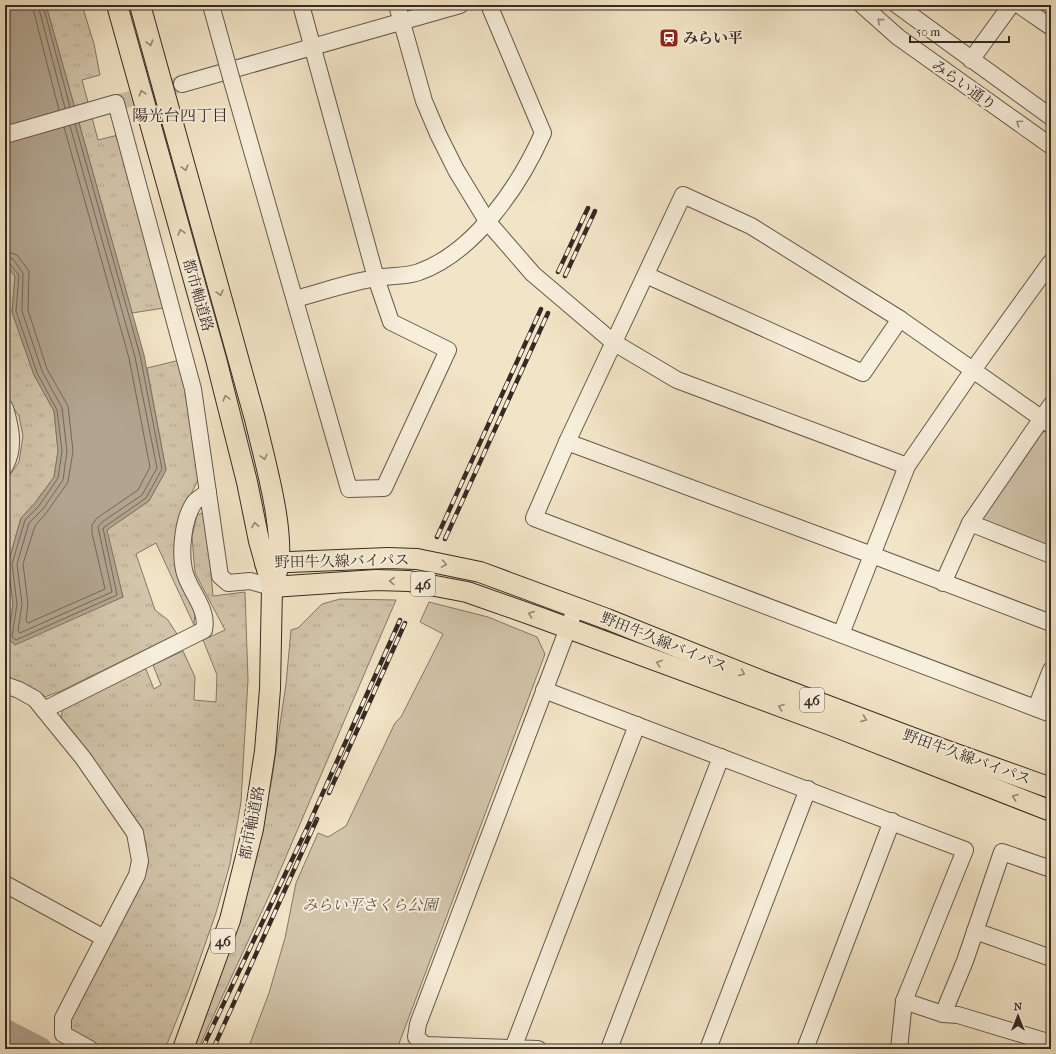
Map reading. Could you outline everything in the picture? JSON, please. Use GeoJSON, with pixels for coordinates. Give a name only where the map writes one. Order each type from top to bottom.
{"type":"FeatureCollection","features":[{"type":"Feature","properties":{"kind":"main road","name":"都市軸道路"},"geometry":{"type":"LineString","coordinates":[[117,5],[272,562]]}},
{"type":"Feature","properties":{"kind":"main road","name":"都市軸道路"},"geometry":{"type":"LineString","coordinates":[[140,5],[255,419],[270,484],[278,538],[272,562],[270,689],[265,751],[253,829],[230,920],[183,1049]]}},
{"type":"Feature","properties":{"kind":"main road","name":"野田牛久線バイパス"},"geometry":{"type":"LineString","coordinates":[[272,562],[388,558],[417,560],[480,572],[576,607],[945,750],[1051,788]]}},
{"type":"Feature","properties":{"kind":"main road","name":"野田牛久線バイパス"},"geometry":{"type":"LineString","coordinates":[[272,587],[362,581],[409,581],[467,592],[831,725],[1051,811]]}},
{"type":"Feature","properties":{"kind":"street"},"geometry":{"type":"LineString","coordinates":[[211,5],[349,489],[384,488],[448,350],[391,322],[376,278],[301,5]]}},
{"type":"Feature","properties":{"kind":"street"},"geometry":{"type":"LineString","coordinates":[[397,5],[424,101],[456,170],[487,221],[533,274],[613,342],[676,380],[907,466]]}},
{"type":"Feature","properties":{"kind":"street"},"geometry":{"type":"LineString","coordinates":[[182,84],[460,5]]}},
{"type":"Feature","properties":{"kind":"street"},"geometry":{"type":"LineString","coordinates":[[295,299],[376,278],[418,273],[448,259],[487,221],[515,188],[531,160],[543,133],[489,5]]}},
{"type":"Feature","properties":{"kind":"street","name":"みらい通り"},"geometry":{"type":"LineString","coordinates":[[862,5],[898,37],[1051,146]]}},
{"type":"Feature","properties":{"kind":"street","name":"みらい通り"},"geometry":{"type":"LineString","coordinates":[[897,5],[1051,118]]}},
{"type":"Feature","properties":{"kind":"street"},"geometry":{"type":"LineString","coordinates":[[971,60],[1012,5]]}},
{"type":"Feature","properties":{"kind":"street"},"geometry":{"type":"LineString","coordinates":[[1019,5],[1051,27]]}},
{"type":"Feature","properties":{"kind":"street"},"geometry":{"type":"LineString","coordinates":[[5,135],[116,103],[194,389],[220,576],[228,582],[250,581],[272,587]]}},
{"type":"Feature","properties":{"kind":"street"},"geometry":{"type":"LineString","coordinates":[[1046,422],[900,319],[751,226],[683,195],[613,342],[534,518],[1044,711],[1051,670]]}},
{"type":"Feature","properties":{"kind":"street"},"geometry":{"type":"LineString","coordinates":[[841,634],[907,466],[973,370],[1051,262]]}},
{"type":"Feature","properties":{"kind":"street"},"geometry":{"type":"LineString","coordinates":[[646,275],[863,373],[900,319]]}},
{"type":"Feature","properties":{"kind":"street"},"geometry":{"type":"LineString","coordinates":[[943,583],[970,523],[1046,422],[1051,405]]}},
{"type":"Feature","properties":{"kind":"street"},"geometry":{"type":"LineString","coordinates":[[5,408],[12,428],[10,458],[5,466]]}},
{"type":"Feature","properties":{"kind":"street"},"geometry":{"type":"LineString","coordinates":[[567,442],[1051,623]]}},
{"type":"Feature","properties":{"kind":"street"},"geometry":{"type":"LineString","coordinates":[[44,710],[204,630],[206,622],[184,570],[183,528],[194,503],[208,492]]}},
{"type":"Feature","properties":{"kind":"street"},"geometry":{"type":"LineString","coordinates":[[970,523],[1051,555]]}},
{"type":"Feature","properties":{"kind":"street"},"geometry":{"type":"LineString","coordinates":[[538,1049],[425,1046],[416,1037],[418,1024],[576,607]]}},
{"type":"Feature","properties":{"kind":"street"},"geometry":{"type":"LineString","coordinates":[[5,685],[20,690],[35,699],[83,758],[135,833],[140,861],[137,875],[63,1018],[63,1034],[90,1049]]}},
{"type":"Feature","properties":{"kind":"street"},"geometry":{"type":"LineString","coordinates":[[544,690],[808,789],[965,850],[904,1001],[899,1049]]}},
{"type":"Feature","properties":{"kind":"street"},"geometry":{"type":"LineString","coordinates":[[513,1048],[637,725]]}},
{"type":"Feature","properties":{"kind":"street"},"geometry":{"type":"LineString","coordinates":[[609,1049],[721,757]]}},
{"type":"Feature","properties":{"kind":"street"},"geometry":{"type":"LineString","coordinates":[[708,1049],[808,789]]}},
{"type":"Feature","properties":{"kind":"street"},"geometry":{"type":"LineString","coordinates":[[805,1049],[892,821]]}},
{"type":"Feature","properties":{"kind":"street"},"geometry":{"type":"LineString","coordinates":[[943,1014],[975,931],[1002,852],[1051,869]]}},
{"type":"Feature","properties":{"kind":"street"},"geometry":{"type":"LineString","coordinates":[[5,884],[104,938]]}},
{"type":"Feature","properties":{"kind":"street"},"geometry":{"type":"LineString","coordinates":[[975,931],[1051,958]]}},
{"type":"Feature","properties":{"kind":"street"},"geometry":{"type":"LineString","coordinates":[[904,1001],[943,1014],[958,1015],[1051,1043]]}},
{"type":"Feature","properties":{"kind":"green space"},"geometry":{"type":"Polygon","coordinates":[[[46,5],[82,5],[94,44],[100,75],[82,80],[98,140],[118,135],[164,308],[132,313],[46,5]]]}},
{"type":"Feature","properties":{"kind":"green space"},"geometry":{"type":"Polygon","coordinates":[[[5,264],[15,276],[12,312],[34,375],[54,411],[58,451],[54,477],[35,503],[21,518],[8,564],[13,604],[8,639],[123,597],[106,530],[149,501],[166,470],[147,368],[180,360],[202,471],[178,522],[179,574],[195,613],[194,625],[156,543],[136,554],[155,610],[168,620],[177,634],[61,691],[42,698],[5,680],[5,482],[19,462],[23,436],[19,416],[5,396],[5,264]]]}},
{"type":"Feature","properties":{"kind":"green space"},"geometry":{"type":"Polygon","coordinates":[[[1051,431],[1051,550],[982,525],[980,514],[1040,432],[1051,431]]]}},
{"type":"Feature","properties":{"kind":"green space"},"geometry":{"type":"Polygon","coordinates":[[[202,513],[206,515],[213,596],[245,592],[248,680],[241,802],[230,864],[216,913],[190,987],[165,1049],[99,1049],[69,1034],[67,1023],[139,889],[146,861],[146,842],[138,825],[60,720],[63,709],[145,667],[154,689],[161,685],[153,665],[183,651],[195,677],[194,700],[216,702],[217,675],[203,640],[225,630],[195,573],[192,537],[197,515],[202,513]]]}},
{"type":"Feature","properties":{"kind":"green space"},"geometry":{"type":"Polygon","coordinates":[[[340,599],[396,600],[270,894],[198,1049],[192,1049],[260,830],[272,778],[286,684],[291,630],[298,628],[322,604],[340,599]]]}},
{"type":"Feature","properties":{"kind":"green space","name":"みらい平さくら公園"},"geometry":{"type":"Polygon","coordinates":[[[429,602],[488,617],[537,637],[545,654],[397,1049],[248,1049],[269,993],[285,938],[296,883],[318,833],[328,837],[346,826],[395,723],[401,717],[443,634],[420,622],[429,602]]]}},
{"type":"Feature","properties":{"kind":"water"},"geometry":{"type":"Polygon","coordinates":[[[5,5],[46,5],[144,355],[166,470],[149,501],[107,530],[123,597],[15,645],[8,639],[13,604],[8,564],[21,518],[35,503],[54,477],[58,451],[54,411],[34,375],[12,312],[15,276],[5,264],[5,5]]]}},
{"type":"Feature","properties":{"kind":"waterway"},"geometry":{"type":"LineString","coordinates":[[5,1031],[40,1049]]}},
{"type":"Feature","properties":{"kind":"tunnel"},"geometry":{"type":"LineString","coordinates":[[116,103],[182,84]]}},
{"type":"Feature","properties":{"kind":"railway"},"geometry":{"type":"LineString","coordinates":[[558,272],[588,208]]}},
{"type":"Feature","properties":{"kind":"railway"},"geometry":{"type":"LineString","coordinates":[[565,276],[595,211]]}},
{"type":"Feature","properties":{"kind":"railway"},"geometry":{"type":"LineString","coordinates":[[437,537],[541,309]]}},
{"type":"Feature","properties":{"kind":"railway"},"geometry":{"type":"LineString","coordinates":[[445,539],[548,313]]}},
{"type":"Feature","properties":{"kind":"railway"},"geometry":{"type":"LineString","coordinates":[[202,1049],[309,824],[400,620]]}},
{"type":"Feature","properties":{"kind":"railway"},"geometry":{"type":"LineString","coordinates":[[329,793],[405,623]]}},
{"type":"Feature","properties":{"kind":"railway"},"geometry":{"type":"LineString","coordinates":[[213,1049],[317,819]]}},
{"type":"Feature","properties":{"kind":"place","name":"みらい平"},"geometry":{"type":"Point","coordinates":[669,38]}},
{"type":"Feature","properties":{"kind":"district","name":"陽光台四丁目"},"geometry":{"type":"Point","coordinates":[180,115]}}]}
